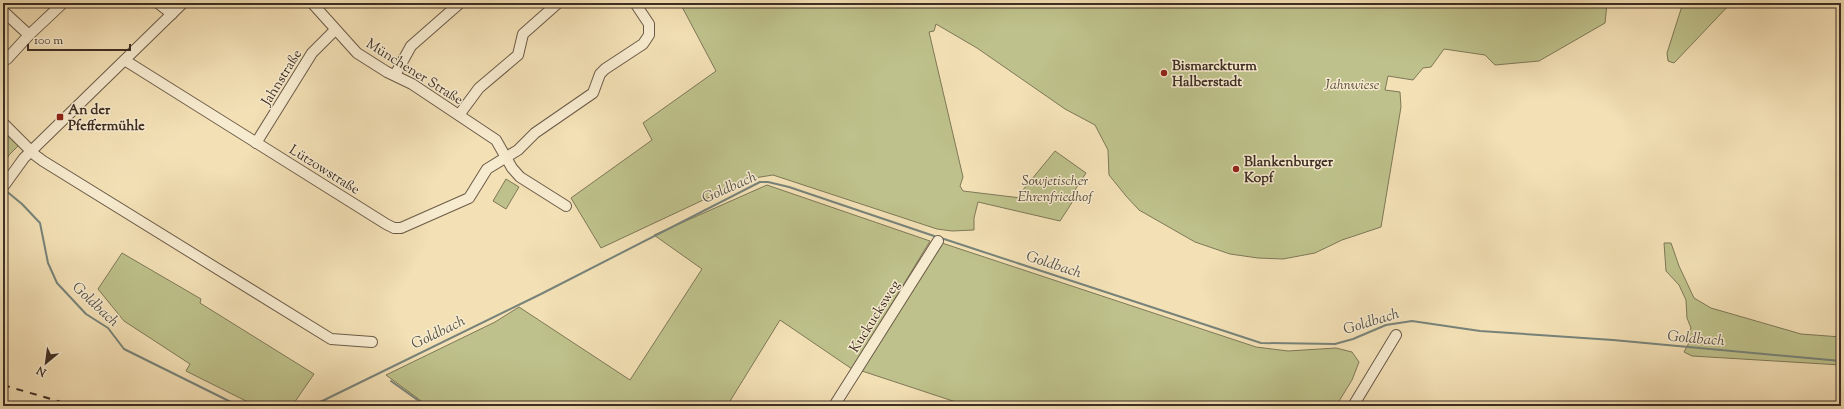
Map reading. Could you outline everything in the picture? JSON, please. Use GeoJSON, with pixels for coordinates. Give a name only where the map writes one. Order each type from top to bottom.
{"type":"FeatureCollection","features":[{"type":"Feature","properties":{"kind":"street"},"geometry":{"type":"LineString","coordinates":[[3,60],[7,59],[29,35],[63,3]]}},
{"type":"Feature","properties":{"kind":"street"},"geometry":{"type":"LineString","coordinates":[[158,3],[172,14]]}},
{"type":"Feature","properties":{"kind":"street"},"geometry":{"type":"LineString","coordinates":[[4,186],[15,168],[31,151],[126,61],[183,3]]}},
{"type":"Feature","properties":{"kind":"street","name":"Münchener Straße"},"geometry":{"type":"LineString","coordinates":[[312,3],[357,53],[459,115],[496,140],[520,177],[566,206]]}},
{"type":"Feature","properties":{"kind":"street"},"geometry":{"type":"LineString","coordinates":[[395,75],[411,46],[460,3]]}},
{"type":"Feature","properties":{"kind":"street"},"geometry":{"type":"LineString","coordinates":[[459,115],[478,88],[518,55],[523,34],[558,3]]}},
{"type":"Feature","properties":{"kind":"street"},"geometry":{"type":"LineString","coordinates":[[506,157],[518,150],[535,133],[588,97],[593,92],[600,74],[605,69],[647,40],[649,35],[649,24],[635,3]]}},
{"type":"Feature","properties":{"kind":"street"},"geometry":{"type":"LineString","coordinates":[[3,11],[29,35]]}},
{"type":"Feature","properties":{"kind":"street","name":"Jahnstraße"},"geometry":{"type":"LineString","coordinates":[[256,143],[312,53],[335,30]]}},
{"type":"Feature","properties":{"kind":"street","name":"Lützowstraße"},"geometry":{"type":"LineString","coordinates":[[126,61],[394,228],[401,228],[469,198],[487,169],[506,157]]}},
{"type":"Feature","properties":{"kind":"street"},"geometry":{"type":"LineString","coordinates":[[3,123],[43,161],[331,339],[372,342]]}},
{"type":"Feature","properties":{"kind":"street","name":"Kuckucksweg"},"geometry":{"type":"LineString","coordinates":[[834,406],[938,241]]}},
{"type":"Feature","properties":{"kind":"street"},"geometry":{"type":"LineString","coordinates":[[1353,406],[1396,335]]}},
{"type":"Feature","properties":{"kind":"green space"},"geometry":{"type":"Polygon","coordinates":[[[680,3],[1607,3],[1605,23],[1539,61],[1495,65],[1485,55],[1444,49],[1431,67],[1423,68],[1413,80],[1388,76],[1385,90],[1400,92],[1401,107],[1381,227],[1342,240],[1315,253],[1283,259],[1258,258],[1230,254],[1195,242],[1139,210],[1109,175],[1108,150],[1095,125],[1065,109],[977,48],[936,24],[934,31],[929,32],[963,177],[960,186],[963,191],[1021,198],[1022,191],[1055,151],[1086,173],[1069,199],[1073,201],[1060,221],[978,202],[974,218],[974,230],[952,231],[937,229],[773,175],[748,179],[601,248],[571,198],[652,140],[643,123],[716,71],[680,3]]]}},
{"type":"Feature","properties":{"kind":"green space"},"geometry":{"type":"Polygon","coordinates":[[[1683,3],[1731,3],[1674,63],[1668,61],[1667,53],[1683,3]]]}},
{"type":"Feature","properties":{"kind":"green space"},"geometry":{"type":"Polygon","coordinates":[[[3,127],[20,144],[9,155],[3,165],[3,127]]]}},
{"type":"Feature","properties":{"kind":"green space"},"geometry":{"type":"Polygon","coordinates":[[[506,179],[519,187],[506,209],[493,201],[506,179]]]}},
{"type":"Feature","properties":{"kind":"green space"},"geometry":{"type":"Polygon","coordinates":[[[767,185],[930,241],[852,369],[780,320],[727,406],[428,406],[386,375],[495,322],[519,307],[630,380],[702,269],[654,235],[767,185]]]}},
{"type":"Feature","properties":{"kind":"green space"},"geometry":{"type":"Polygon","coordinates":[[[942,243],[1256,347],[1288,351],[1336,348],[1352,352],[1359,362],[1352,380],[1336,406],[968,406],[862,371],[942,243]]]}},
{"type":"Feature","properties":{"kind":"green space"},"geometry":{"type":"Polygon","coordinates":[[[1664,243],[1671,243],[1679,266],[1694,298],[1711,308],[1801,334],[1841,337],[1841,365],[1692,356],[1684,352],[1690,341],[1687,337],[1691,328],[1687,318],[1686,300],[1679,285],[1666,271],[1664,243]]]}},
{"type":"Feature","properties":{"kind":"green space"},"geometry":{"type":"Polygon","coordinates":[[[122,253],[201,299],[200,303],[314,374],[292,406],[248,402],[186,371],[190,364],[124,321],[98,289],[122,253]]]}},
{"type":"Feature","properties":{"kind":"waterway","name":"Goldbach"},"geometry":{"type":"LineString","coordinates":[[312,406],[541,294],[760,182],[768,182],[789,187],[937,237]]}},
{"type":"Feature","properties":{"kind":"waterway","name":"Goldbach"},"geometry":{"type":"LineString","coordinates":[[5,190],[22,204],[40,223],[48,263],[57,283],[86,314],[108,328],[124,349],[239,406]]}},
{"type":"Feature","properties":{"kind":"waterway","name":"Goldbach"},"geometry":{"type":"LineString","coordinates":[[941,238],[1261,343],[1335,344],[1353,339],[1386,325],[1412,321],[1480,331],[1613,340],[1841,361]]}},
{"type":"Feature","properties":{"kind":"waterway"},"geometry":{"type":"LineString","coordinates":[[391,381],[426,406]]}},
{"type":"Feature","properties":{"kind":"railway"},"geometry":{"type":"LineString","coordinates":[[3,385],[75,406]]}},
{"type":"Feature","properties":{"kind":"place","name":"Bismarckturm Halberstadt"},"geometry":{"type":"Point","coordinates":[1164,73]}},
{"type":"Feature","properties":{"kind":"place","name":"An der Pfeffermühle"},"geometry":{"type":"Point","coordinates":[60,117]}},
{"type":"Feature","properties":{"kind":"place","name":"Blankenburger Kopf"},"geometry":{"type":"Point","coordinates":[1236,169]}},
{"type":"Feature","properties":{"kind":"park label","name":"Jahnwiese"},"geometry":{"type":"Point","coordinates":[1352,84]}},
{"type":"Feature","properties":{"kind":"park label","name":"Sowjetischer Ehrenfriedhof"},"geometry":{"type":"Point","coordinates":[1055,188]}}]}
